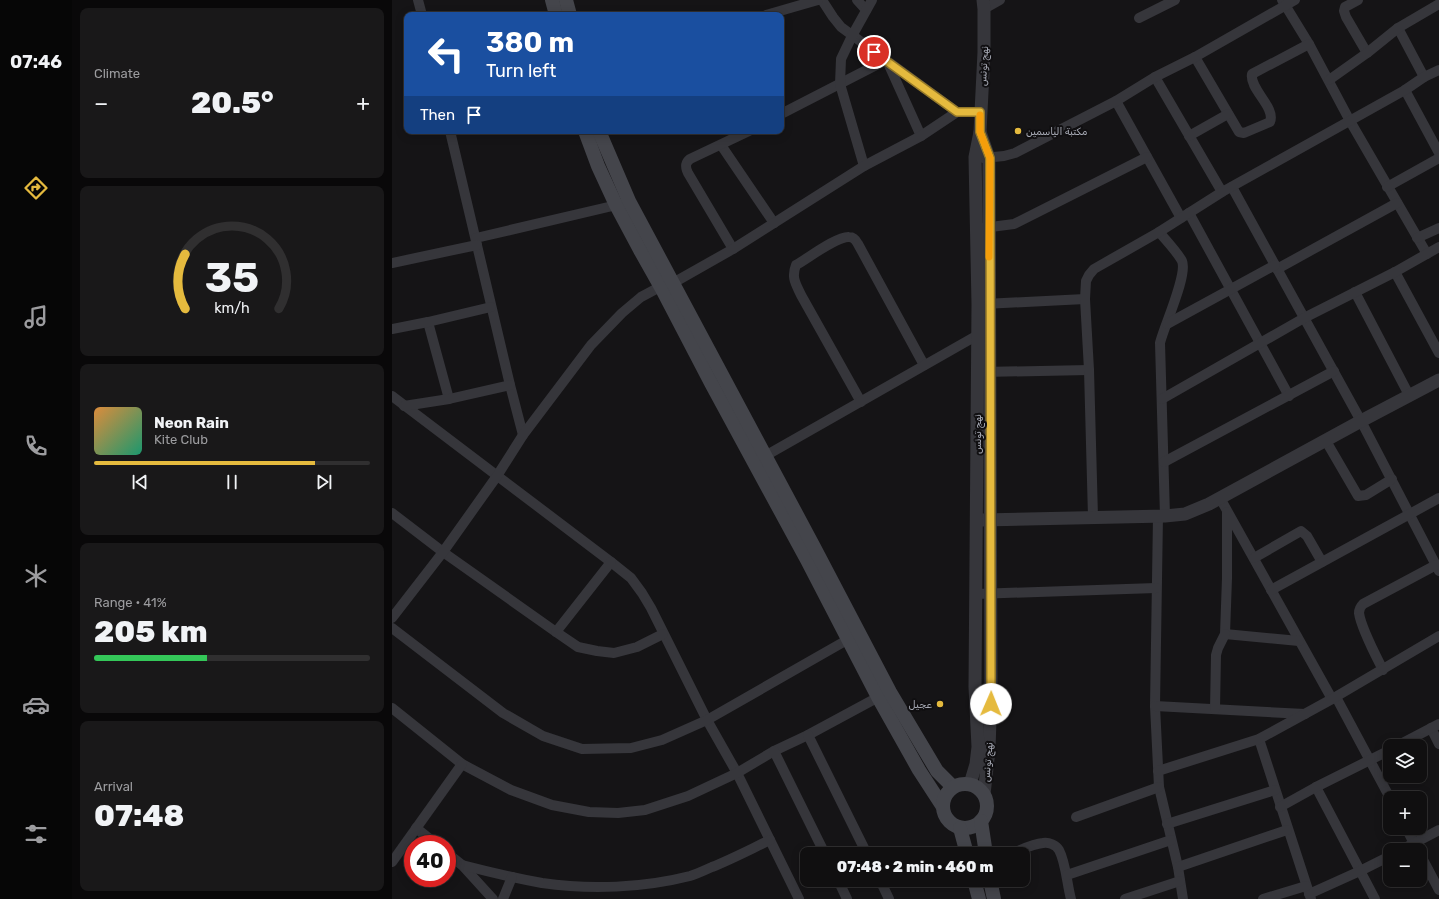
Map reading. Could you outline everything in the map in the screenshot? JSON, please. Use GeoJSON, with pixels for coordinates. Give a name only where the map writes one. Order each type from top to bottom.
{"type":"FeatureCollection","features":[{"type":"Feature","properties":{"kind":"main road"},"geometry":{"type":"LineString","coordinates":[[552,0],[555,12]]}},
{"type":"Feature","properties":{"kind":"main road"},"geometry":{"type":"LineString","coordinates":[[566,0],[569,12]]}},
{"type":"Feature","properties":{"kind":"main road"},"geometry":{"type":"LineString","coordinates":[[586,134],[598,166],[622,203],[668,286],[711,383],[760,459],[884,694],[919,770],[943,807],[946,818],[950,823],[960,828],[972,827],[981,821],[987,811],[984,794],[970,784],[958,785],[953,788],[945,796],[943,807]]}},
{"type":"Feature","properties":{"kind":"main road"},"geometry":{"type":"LineString","coordinates":[[599,134],[622,203]]}},
{"type":"Feature","properties":{"kind":"main road"},"geometry":{"type":"LineString","coordinates":[[884,694],[937,771],[953,788]]}},
{"type":"Feature","properties":{"kind":"main road"},"geometry":{"type":"LineString","coordinates":[[981,821],[985,847]]}},
{"type":"Feature","properties":{"kind":"main road"},"geometry":{"type":"LineString","coordinates":[[960,828],[965,847]]}},
{"type":"Feature","properties":{"kind":"main road"},"geometry":{"type":"LineString","coordinates":[[976,887],[980,899]]}},
{"type":"Feature","properties":{"kind":"main road"},"geometry":{"type":"LineString","coordinates":[[991,887],[994,899]]}},
{"type":"Feature","properties":{"kind":"street"},"geometry":{"type":"LineString","coordinates":[[418,0],[421,12]]}},
{"type":"Feature","properties":{"kind":"street"},"geometry":{"type":"LineString","coordinates":[[776,12],[818,0]]}},
{"type":"Feature","properties":{"kind":"street"},"geometry":{"type":"LineString","coordinates":[[822,0],[837,22],[852,36],[957,112]]}},
{"type":"Feature","properties":{"kind":"street"},"geometry":{"type":"LineString","coordinates":[[857,0],[866,10]]}},
{"type":"Feature","properties":{"kind":"street"},"geometry":{"type":"LineString","coordinates":[[864,166],[840,84],[841,59],[872,0]]}},
{"type":"Feature","properties":{"kind":"street"},"geometry":{"type":"LineString","coordinates":[[984,4],[1000,0]]}},
{"type":"Feature","properties":{"kind":"street"},"geometry":{"type":"LineString","coordinates":[[1139,18],[1175,0]]}},
{"type":"Feature","properties":{"kind":"street"},"geometry":{"type":"LineString","coordinates":[[1358,0],[1345,7],[1344,11],[1367,53]]}},
{"type":"Feature","properties":{"kind":"street"},"geometry":{"type":"LineString","coordinates":[[975,157],[990,158],[1015,153],[1116,101],[1155,77],[1195,57],[1288,2],[1350,120],[1387,187],[1427,254]]}},
{"type":"Feature","properties":{"kind":"street","name":"نهج تونس"},"geometry":{"type":"LineString","coordinates":[[984,4],[980,132],[975,157],[976,228],[984,304],[990,335],[991,688],[989,750],[984,794]]}},
{"type":"Feature","properties":{"kind":"street"},"geometry":{"type":"LineString","coordinates":[[1329,80],[1367,53],[1398,28],[1439,4]]}},
{"type":"Feature","properties":{"kind":"street"},"geometry":{"type":"LineString","coordinates":[[1398,28],[1424,78]]}},
{"type":"Feature","properties":{"kind":"street"},"geometry":{"type":"LineString","coordinates":[[1195,57],[1239,132],[1242,133],[1248,132],[1270,122],[1272,117],[1253,82],[1252,74],[1309,44]]}},
{"type":"Feature","properties":{"kind":"street"},"geometry":{"type":"LineString","coordinates":[[784,112],[887,61]]}},
{"type":"Feature","properties":{"kind":"street"},"geometry":{"type":"LineString","coordinates":[[887,61],[921,136]]}},
{"type":"Feature","properties":{"kind":"street"},"geometry":{"type":"LineString","coordinates":[[1093,517],[1089,370],[1085,299],[1086,281],[1089,275],[1094,270],[1159,232],[1222,192],[1439,70]]}},
{"type":"Feature","properties":{"kind":"street"},"geometry":{"type":"LineString","coordinates":[[1155,77],[1222,192]]}},
{"type":"Feature","properties":{"kind":"street"},"geometry":{"type":"LineString","coordinates":[[1405,90],[1439,153]]}},
{"type":"Feature","properties":{"kind":"street"},"geometry":{"type":"LineString","coordinates":[[1116,101],[1147,157],[1230,289],[1289,396]]}},
{"type":"Feature","properties":{"kind":"street"},"geometry":{"type":"LineString","coordinates":[[392,618],[443,552],[497,476],[523,435],[591,345],[622,313],[641,297],[668,286],[733,249],[864,166],[921,136],[957,112],[980,112]]}},
{"type":"Feature","properties":{"kind":"street"},"geometry":{"type":"LineString","coordinates":[[1189,136],[1228,114]]}},
{"type":"Feature","properties":{"kind":"street","name":"نهج تونس"},"geometry":{"type":"LineString","coordinates":[[970,784],[976,764],[978,748],[975,687],[976,336],[984,304],[989,228],[990,158],[980,132]]}},
{"type":"Feature","properties":{"kind":"street"},"geometry":{"type":"LineString","coordinates":[[451,134],[523,435]]}},
{"type":"Feature","properties":{"kind":"street"},"geometry":{"type":"LineString","coordinates":[[733,249],[688,173],[686,165],[687,161],[690,159],[743,134]]}},
{"type":"Feature","properties":{"kind":"street"},"geometry":{"type":"LineString","coordinates":[[721,145],[774,222]]}},
{"type":"Feature","properties":{"kind":"street"},"geometry":{"type":"LineString","coordinates":[[976,228],[1005,226],[1018,222],[1147,157]]}},
{"type":"Feature","properties":{"kind":"street"},"geometry":{"type":"LineString","coordinates":[[1387,187],[1439,158]]}},
{"type":"Feature","properties":{"kind":"street"},"geometry":{"type":"LineString","coordinates":[[1232,187],[1361,420],[1437,568],[1363,604],[1360,608],[1359,613],[1362,624],[1383,670]]}},
{"type":"Feature","properties":{"kind":"street"},"geometry":{"type":"LineString","coordinates":[[392,263],[622,203]]}},
{"type":"Feature","properties":{"kind":"street"},"geometry":{"type":"LineString","coordinates":[[1167,324],[1230,289],[1276,267],[1397,203]]}},
{"type":"Feature","properties":{"kind":"street"},"geometry":{"type":"LineString","coordinates":[[1417,238],[1439,228]]}},
{"type":"Feature","properties":{"kind":"street"},"geometry":{"type":"LineString","coordinates":[[1159,232],[1181,260],[1183,267],[1182,277],[1167,324],[1162,332],[1160,343],[1164,462],[1162,516],[1156,588],[1155,706],[1159,787],[1178,867],[1183,899]]}},
{"type":"Feature","properties":{"kind":"street"},"geometry":{"type":"LineString","coordinates":[[861,402],[794,280],[793,272],[796,266],[839,238],[854,238],[924,365]]}},
{"type":"Feature","properties":{"kind":"street"},"geometry":{"type":"LineString","coordinates":[[1162,399],[1304,318],[1439,247]]}},
{"type":"Feature","properties":{"kind":"street"},"geometry":{"type":"LineString","coordinates":[[1394,272],[1439,353]]}},
{"type":"Feature","properties":{"kind":"street"},"geometry":{"type":"LineString","coordinates":[[1355,292],[1409,395]]}},
{"type":"Feature","properties":{"kind":"street"},"geometry":{"type":"LineString","coordinates":[[984,304],[1085,299]]}},
{"type":"Feature","properties":{"kind":"street"},"geometry":{"type":"LineString","coordinates":[[392,329],[428,322],[491,306]]}},
{"type":"Feature","properties":{"kind":"street"},"geometry":{"type":"LineString","coordinates":[[428,322],[449,399]]}},
{"type":"Feature","properties":{"kind":"street"},"geometry":{"type":"LineString","coordinates":[[760,459],[976,336],[990,335]]}},
{"type":"Feature","properties":{"kind":"street"},"geometry":{"type":"LineString","coordinates":[[977,373],[1089,370]]}},
{"type":"Feature","properties":{"kind":"street"},"geometry":{"type":"LineString","coordinates":[[1164,462],[1334,371]]}},
{"type":"Feature","properties":{"kind":"street"},"geometry":{"type":"LineString","coordinates":[[976,520],[1162,516],[1185,514],[1224,504],[1361,420],[1439,380]]}},
{"type":"Feature","properties":{"kind":"street"},"geometry":{"type":"LineString","coordinates":[[404,406],[449,399],[510,385]]}},
{"type":"Feature","properties":{"kind":"street"},"geometry":{"type":"LineString","coordinates":[[392,396],[612,562],[631,578],[642,593],[707,720],[737,773],[799,899]]}},
{"type":"Feature","properties":{"kind":"street"},"geometry":{"type":"LineString","coordinates":[[1326,441],[1358,496],[1366,495],[1392,480]]}},
{"type":"Feature","properties":{"kind":"street"},"geometry":{"type":"LineString","coordinates":[[1272,590],[1439,498]]}},
{"type":"Feature","properties":{"kind":"street"},"geometry":{"type":"LineString","coordinates":[[1224,504],[1299,641],[1334,698],[1386,791]]}},
{"type":"Feature","properties":{"kind":"street"},"geometry":{"type":"LineString","coordinates":[[1215,709],[1216,655],[1225,634],[1227,578],[1224,504]]}},
{"type":"Feature","properties":{"kind":"street"},"geometry":{"type":"LineString","coordinates":[[392,513],[443,552],[578,647],[614,653],[637,647],[664,634]]}},
{"type":"Feature","properties":{"kind":"street"},"geometry":{"type":"LineString","coordinates":[[1254,558],[1301,531],[1307,536],[1322,562]]}},
{"type":"Feature","properties":{"kind":"street"},"geometry":{"type":"LineString","coordinates":[[556,632],[612,562]]}},
{"type":"Feature","properties":{"kind":"street"},"geometry":{"type":"LineString","coordinates":[[976,594],[1156,588]]}},
{"type":"Feature","properties":{"kind":"street"},"geometry":{"type":"LineString","coordinates":[[392,628],[503,713],[543,736],[582,749],[631,748],[662,740],[707,720],[853,636]]}},
{"type":"Feature","properties":{"kind":"street"},"geometry":{"type":"LineString","coordinates":[[1225,634],[1299,641]]}},
{"type":"Feature","properties":{"kind":"street"},"geometry":{"type":"LineString","coordinates":[[1158,771],[1259,739],[1383,670],[1439,636]]}},
{"type":"Feature","properties":{"kind":"street"},"geometry":{"type":"LineString","coordinates":[[392,708],[462,764],[511,790],[552,805],[589,812],[618,813],[645,810],[688,796],[737,773],[774,751],[808,735],[884,694]]}},
{"type":"Feature","properties":{"kind":"street"},"geometry":{"type":"LineString","coordinates":[[1155,706],[1306,714]]}},
{"type":"Feature","properties":{"kind":"street"},"geometry":{"type":"LineString","coordinates":[[1410,739],[1435,726],[1439,744]]}},
{"type":"Feature","properties":{"kind":"street"},"geometry":{"type":"LineString","coordinates":[[808,735],[864,847]]}},
{"type":"Feature","properties":{"kind":"street"},"geometry":{"type":"LineString","coordinates":[[1259,739],[1274,790],[1309,893]]}},
{"type":"Feature","properties":{"kind":"street"},"geometry":{"type":"LineString","coordinates":[[774,751],[822,847]]}},
{"type":"Feature","properties":{"kind":"street"},"geometry":{"type":"LineString","coordinates":[[1280,807],[1383,754]]}},
{"type":"Feature","properties":{"kind":"street"},"geometry":{"type":"LineString","coordinates":[[392,862],[462,764]]}},
{"type":"Feature","properties":{"kind":"street"},"geometry":{"type":"LineString","coordinates":[[1076,817],[1159,787]]}},
{"type":"Feature","properties":{"kind":"street"},"geometry":{"type":"LineString","coordinates":[[1316,787],[1375,899]]}},
{"type":"Feature","properties":{"kind":"street"},"geometry":{"type":"LineString","coordinates":[[1167,824],[1274,790]]}},
{"type":"Feature","properties":{"kind":"street"},"geometry":{"type":"LineString","coordinates":[[416,828],[425,835]]}},
{"type":"Feature","properties":{"kind":"street"},"geometry":{"type":"LineString","coordinates":[[1178,867],[1288,830]]}},
{"type":"Feature","properties":{"kind":"street"},"geometry":{"type":"LineString","coordinates":[[1421,843],[1439,830]]}},
{"type":"Feature","properties":{"kind":"street"},"geometry":{"type":"LineString","coordinates":[[462,865],[512,877],[570,886],[621,886],[659,882],[691,876],[734,858],[770,840]]}},
{"type":"Feature","properties":{"kind":"street"},"geometry":{"type":"LineString","coordinates":[[1066,875],[1171,840]]}},
{"type":"Feature","properties":{"kind":"street"},"geometry":{"type":"LineString","coordinates":[[1028,847],[1044,843],[1055,846],[1059,850],[1071,899]]}},
{"type":"Feature","properties":{"kind":"street"},"geometry":{"type":"LineString","coordinates":[[456,860],[493,899]]}},
{"type":"Feature","properties":{"kind":"street"},"geometry":{"type":"LineString","coordinates":[[1263,899],[1309,893],[1383,860]]}},
{"type":"Feature","properties":{"kind":"street"},"geometry":{"type":"LineString","coordinates":[[1427,867],[1439,890]]}},
{"type":"Feature","properties":{"kind":"street"},"geometry":{"type":"LineString","coordinates":[[503,899],[512,877]]}},
{"type":"Feature","properties":{"kind":"street"},"geometry":{"type":"LineString","coordinates":[[1125,899],[1180,881]]}},
{"type":"Feature","properties":{"kind":"street"},"geometry":{"type":"LineString","coordinates":[[842,887],[848,899]]}},
{"type":"Feature","properties":{"kind":"street"},"geometry":{"type":"LineString","coordinates":[[883,887],[889,899]]}},
{"type":"Feature","properties":{"kind":"slow traffic"},"geometry":{"type":"LineString","coordinates":[[980,115],[980,132],[990,158],[989,257]]}},
{"type":"Feature","properties":{"kind":"place","name":"مكتبة الياسمين"},"geometry":{"type":"Point","coordinates":[1018,131]}},
{"type":"Feature","properties":{"kind":"place","name":"عجيل"},"geometry":{"type":"Point","coordinates":[940,704]}},
{"type":"Feature","properties":{"kind":"route"},"geometry":{"type":"LineString","coordinates":[[874,52],[957,112],[980,112],[980,132],[990,158],[991,704]]}}]}
